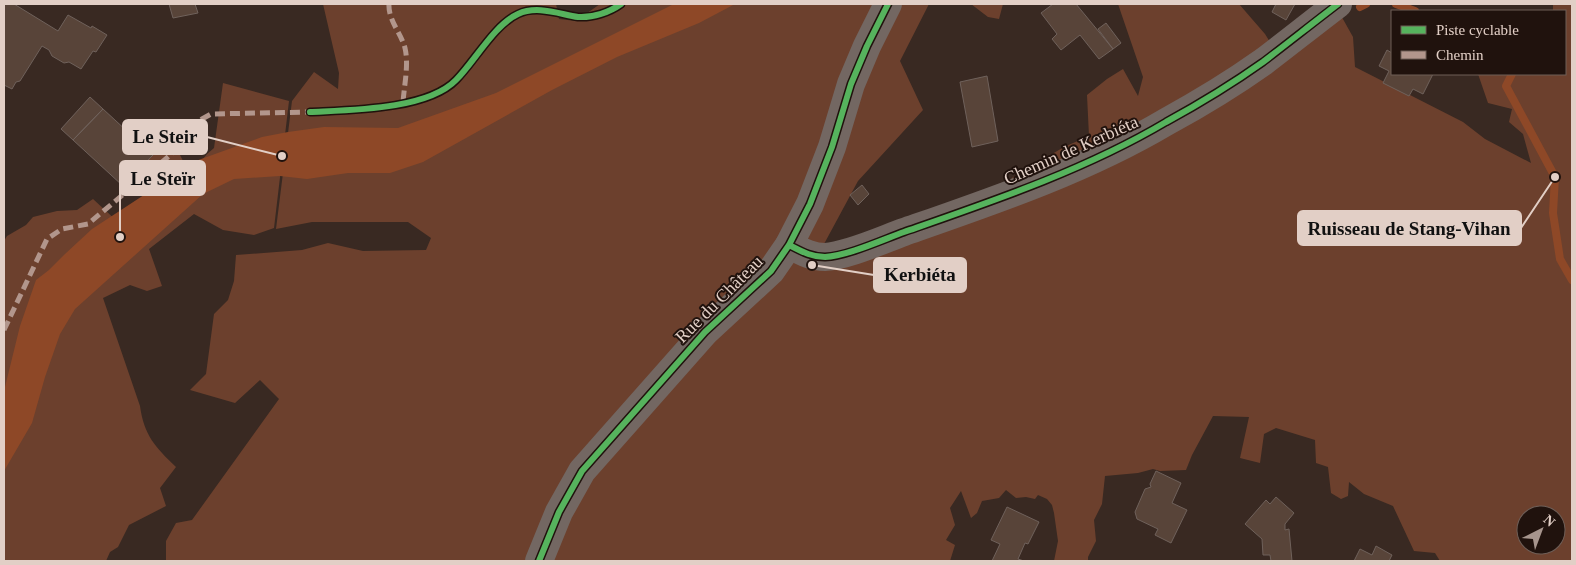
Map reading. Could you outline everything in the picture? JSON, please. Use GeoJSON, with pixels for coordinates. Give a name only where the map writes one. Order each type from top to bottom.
{"type":"FeatureCollection","features":[{"type":"Feature","properties":{"kind":"street","name":"Rue du Château"},"geometry":{"type":"LineString","coordinates":[[539,561],[559,512],[582,471],[705,332],[771,271],[789,245],[810,204],[832,148],[852,84],[867,46],[888,4]]}},
{"type":"Feature","properties":{"kind":"street","name":"Chemin de Kerbiéta"},"geometry":{"type":"LineString","coordinates":[[789,245],[805,254],[826,257],[971,209],[1065,172],[1127,144],[1219,91],[1262,62],[1338,4]]}},
{"type":"Feature","properties":{"kind":"shaded area"},"geometry":{"type":"Polygon","coordinates":[[[323,4],[556,4],[559,19],[576,21],[600,4],[929,4],[900,61],[923,110],[858,181],[810,270],[984,209],[1013,177],[1064,147],[1089,136],[1087,95],[1123,69],[1138,96],[1143,77],[1118,4],[1239,4],[1265,34],[1280,58],[1339,12],[1353,37],[1355,67],[1463,122],[1485,139],[1531,163],[1523,134],[1509,122],[1512,109],[1488,103],[1478,75],[1566,75],[1566,10],[1553,10],[1553,4],[1572,4],[1572,561],[1440,561],[1435,553],[1414,551],[1393,506],[1364,494],[1349,482],[1348,496],[1341,499],[1331,493],[1328,467],[1316,463],[1315,440],[1276,428],[1264,434],[1260,463],[1240,458],[1249,417],[1213,416],[1186,470],[1160,471],[1153,469],[1138,473],[1105,476],[1102,504],[1094,520],[1096,541],[1088,561],[1054,561],[1058,541],[1052,505],[1047,499],[1038,495],[1035,499],[1026,497],[1016,498],[1006,490],[999,498],[982,501],[977,513],[971,518],[961,491],[950,508],[955,525],[946,540],[955,545],[950,561],[166,561],[166,541],[176,523],[192,520],[279,399],[260,380],[235,403],[190,390],[206,374],[214,314],[228,300],[234,281],[236,255],[302,250],[328,243],[363,251],[426,250],[431,238],[408,222],[312,222],[276,229],[292,101],[314,72],[338,89],[339,73],[323,4]]]}},
{"type":"Feature","properties":{"kind":"shaded area"},"geometry":{"type":"Polygon","coordinates":[[[674,4],[735,4],[699,23],[617,57],[552,90],[423,162],[390,173],[348,173],[307,179],[280,176],[234,179],[203,194],[75,309],[60,334],[32,423],[4,471],[4,391],[20,326],[36,280],[92,229],[147,193],[179,167],[262,137],[288,132],[324,127],[398,128],[496,93],[674,4]]]}},
{"type":"Feature","properties":{"kind":"shaded area"},"geometry":{"type":"Polygon","coordinates":[[[971,4],[1003,4],[999,19],[988,17],[971,4]]]}},
{"type":"Feature","properties":{"kind":"shaded area"},"geometry":{"type":"Polygon","coordinates":[[[223,83],[289,101],[274,228],[254,235],[223,230],[194,214],[149,249],[162,286],[147,291],[130,285],[103,298],[140,406],[144,425],[156,447],[176,467],[160,488],[166,506],[129,525],[118,547],[110,552],[106,561],[4,561],[4,241],[7,236],[26,225],[33,217],[57,211],[77,210],[93,199],[119,223],[154,185],[132,157],[135,141],[145,135],[156,139],[180,155],[190,175],[214,148],[223,83]]]}},
{"type":"Feature","properties":{"kind":"building"},"geometry":{"type":"Polygon","coordinates":[[[4,4],[14,4],[58,31],[68,15],[107,35],[96,52],[93,51],[81,69],[52,56],[49,50],[42,46],[20,81],[16,82],[12,89],[4,85],[4,4]]]}},
{"type":"Feature","properties":{"kind":"building"},"geometry":{"type":"Polygon","coordinates":[[[169,4],[195,4],[198,13],[173,18],[169,4]]]}},
{"type":"Feature","properties":{"kind":"building"},"geometry":{"type":"Polygon","coordinates":[[[1053,4],[1076,4],[1113,49],[1099,59],[1080,35],[1061,50],[1052,39],[1057,34],[1041,13],[1053,4]]]}},
{"type":"Feature","properties":{"kind":"building"},"geometry":{"type":"Polygon","coordinates":[[[1276,4],[1295,4],[1286,20],[1272,12],[1276,4]]]}},
{"type":"Feature","properties":{"kind":"building"},"geometry":{"type":"Polygon","coordinates":[[[1106,23],[1121,43],[1113,49],[1098,29],[1106,23]]]}},
{"type":"Feature","properties":{"kind":"building"},"geometry":{"type":"Polygon","coordinates":[[[1387,50],[1391,52],[1391,75],[1432,75],[1423,94],[1413,89],[1409,96],[1383,83],[1389,71],[1379,66],[1387,50]]]}},
{"type":"Feature","properties":{"kind":"building"},"geometry":{"type":"Polygon","coordinates":[[[987,76],[998,141],[972,147],[960,82],[987,76]]]}},
{"type":"Feature","properties":{"kind":"building"},"geometry":{"type":"Polygon","coordinates":[[[90,97],[103,109],[73,140],[61,129],[90,97]]]}},
{"type":"Feature","properties":{"kind":"building"},"geometry":{"type":"Polygon","coordinates":[[[103,109],[153,155],[123,186],[73,140],[103,109]]]}},
{"type":"Feature","properties":{"kind":"building"},"geometry":{"type":"Polygon","coordinates":[[[862,185],[869,194],[858,205],[850,195],[862,185]]]}},
{"type":"Feature","properties":{"kind":"building"},"geometry":{"type":"Polygon","coordinates":[[[1156,471],[1181,483],[1172,503],[1187,510],[1171,543],[1155,535],[1158,529],[1137,519],[1135,512],[1145,489],[1151,487],[1150,484],[1156,471]]]}},
{"type":"Feature","properties":{"kind":"building"},"geometry":{"type":"Polygon","coordinates":[[[1276,497],[1294,513],[1285,524],[1285,530],[1289,529],[1292,561],[1271,561],[1270,555],[1263,555],[1262,539],[1245,524],[1266,500],[1270,504],[1276,497]]]}},
{"type":"Feature","properties":{"kind":"building"},"geometry":{"type":"Polygon","coordinates":[[[1007,507],[1039,522],[1028,544],[1025,543],[1018,559],[1024,561],[992,561],[1000,544],[991,540],[1007,507]]]}},
{"type":"Feature","properties":{"kind":"building"},"geometry":{"type":"Polygon","coordinates":[[[1376,546],[1392,555],[1389,561],[1354,561],[1360,549],[1372,555],[1376,546]]]}},
{"type":"Feature","properties":{"kind":"waterway"},"geometry":{"type":"LineString","coordinates":[[1360,7],[1366,4]]}},
{"type":"Feature","properties":{"kind":"waterway"},"geometry":{"type":"LineString","coordinates":[[1396,4],[1412,10]]}},
{"type":"Feature","properties":{"kind":"waterway"},"geometry":{"type":"LineString","coordinates":[[1512,75],[1506,86],[1555,177],[1553,213],[1560,259],[1572,280]]}},
{"type":"Feature","properties":{"kind":"marked path"},"geometry":{"type":"LineString","coordinates":[[389,4],[389,10],[403,42],[406,55],[403,103]]}},
{"type":"Feature","properties":{"kind":"marked path"},"geometry":{"type":"LineString","coordinates":[[4,330],[47,239],[62,229],[88,224],[181,146],[202,119],[211,114],[310,112]]}},
{"type":"Feature","properties":{"kind":"cycle path"},"geometry":{"type":"LineString","coordinates":[[310,112],[366,109],[407,103],[443,90],[456,80],[501,26],[509,19],[525,11],[540,10],[578,17],[590,17],[612,10],[621,4]]}},
{"type":"Feature","properties":{"kind":"cycle path"},"geometry":{"type":"LineString","coordinates":[[539,561],[559,512],[582,471],[705,332],[771,271],[789,245],[810,204],[832,147],[851,84],[888,4]]}},
{"type":"Feature","properties":{"kind":"cycle path"},"geometry":{"type":"LineString","coordinates":[[789,245],[815,256],[825,257],[844,254],[1071,170],[1135,139],[1215,94],[1263,62],[1338,4]]}},
{"type":"Feature","properties":{"kind":"place","name":"Le Steir"},"geometry":{"type":"Point","coordinates":[282,156]}},
{"type":"Feature","properties":{"kind":"place","name":"Ruisseau de Stang-Vihan"},"geometry":{"type":"Point","coordinates":[1555,177]}},
{"type":"Feature","properties":{"kind":"place","name":"Le Steïr"},"geometry":{"type":"Point","coordinates":[120,237]}},
{"type":"Feature","properties":{"kind":"place","name":"Kerbiéta"},"geometry":{"type":"Point","coordinates":[812,265]}}]}
